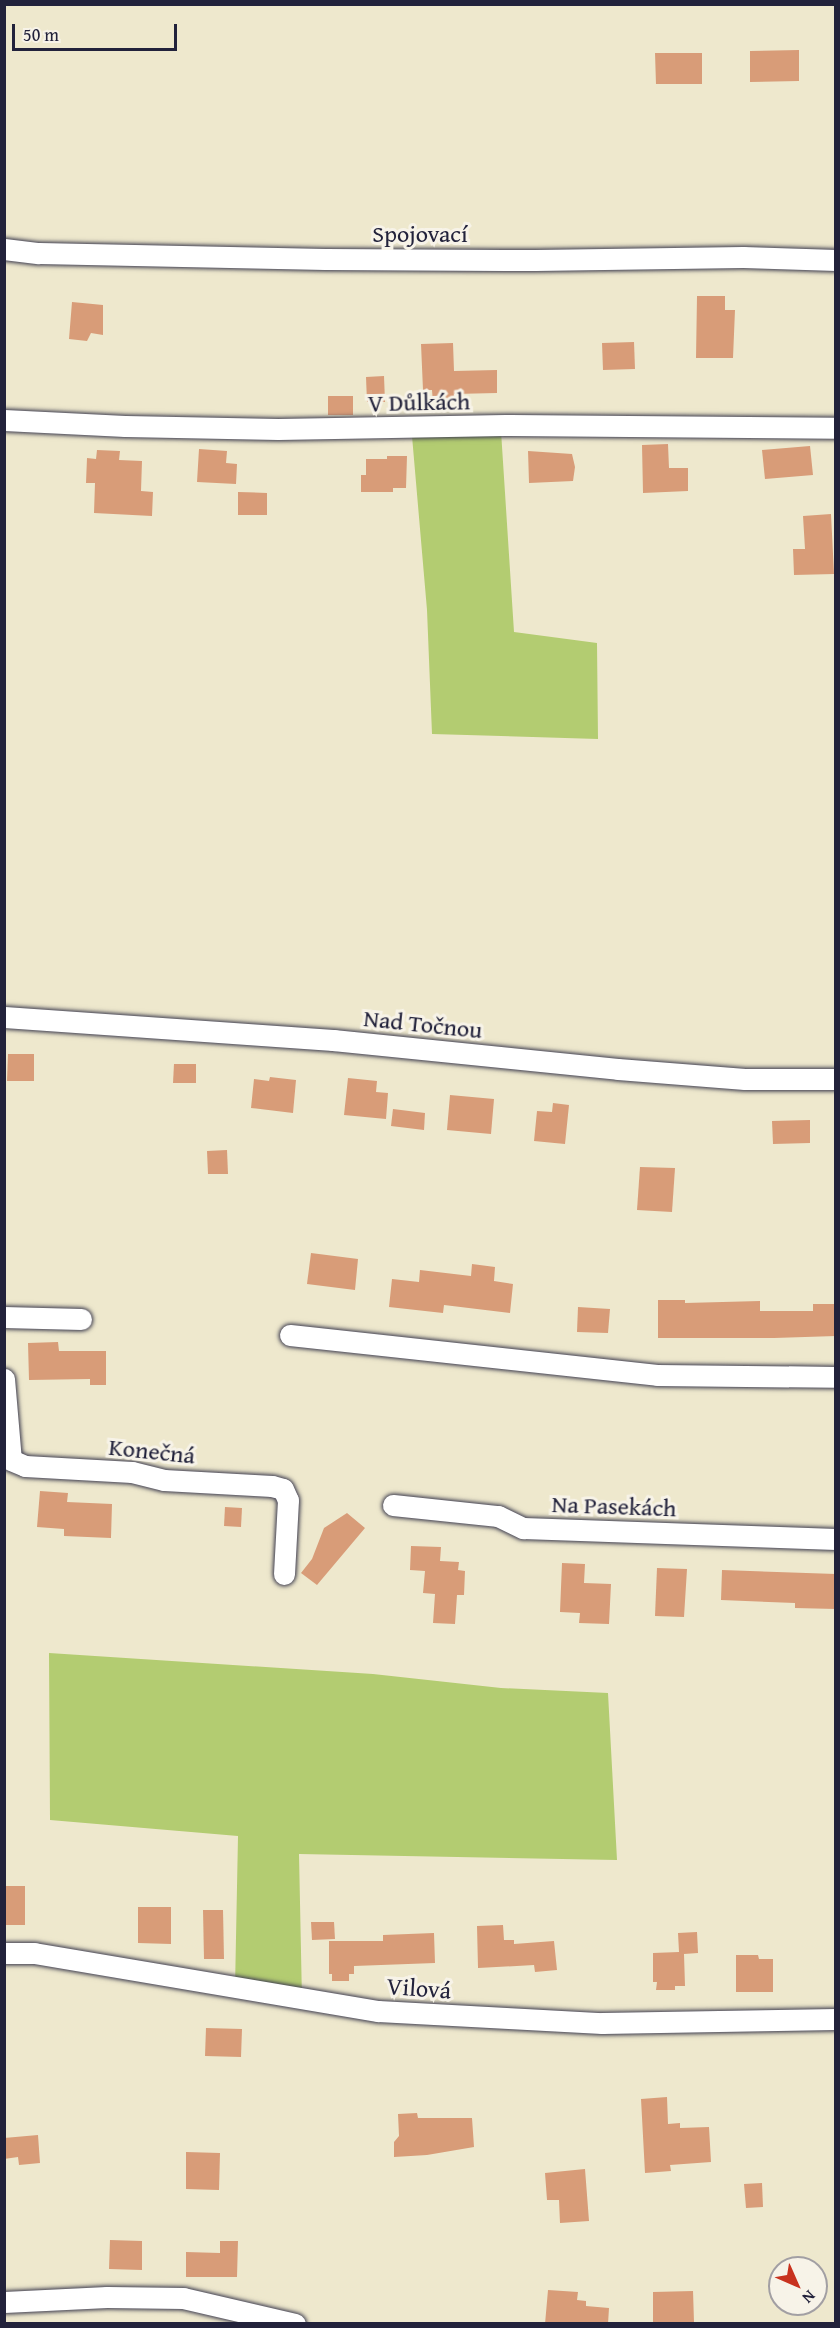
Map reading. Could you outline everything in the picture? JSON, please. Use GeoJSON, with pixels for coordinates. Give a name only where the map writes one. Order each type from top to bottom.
{"type":"FeatureCollection","features":[{"type":"Feature","properties":{"kind":"street","name":"Spojovací"},"geometry":{"type":"LineString","coordinates":[[4,249],[39,253],[325,259],[743,257],[836,260]]}},
{"type":"Feature","properties":{"kind":"street","name":"V Důlkách"},"geometry":{"type":"LineString","coordinates":[[4,420],[125,426],[278,429],[510,425],[836,428]]}},
{"type":"Feature","properties":{"kind":"street","name":"Nad Točnou"},"geometry":{"type":"LineString","coordinates":[[4,1017],[333,1040],[641,1071],[745,1079],[836,1079]]}},
{"type":"Feature","properties":{"kind":"street"},"geometry":{"type":"LineString","coordinates":[[4,1317],[81,1319]]}},
{"type":"Feature","properties":{"kind":"street"},"geometry":{"type":"LineString","coordinates":[[290,1335],[657,1375],[836,1377]]}},
{"type":"Feature","properties":{"kind":"street","name":"Konečná"},"geometry":{"type":"LineString","coordinates":[[4,1379],[11,1460],[25,1466],[132,1472],[164,1480],[272,1486],[283,1490],[288,1500],[284,1574]]}},
{"type":"Feature","properties":{"kind":"street","name":"Na Pasekách"},"geometry":{"type":"LineString","coordinates":[[393,1505],[498,1516],[523,1528],[836,1539]]}},
{"type":"Feature","properties":{"kind":"street","name":"Vilová"},"geometry":{"type":"LineString","coordinates":[[4,1953],[34,1953],[378,2011],[602,2023],[836,2019]]}},
{"type":"Feature","properties":{"kind":"street"},"geometry":{"type":"LineString","coordinates":[[4,2302],[106,2297],[183,2298],[295,2324]]}},
{"type":"Feature","properties":{"kind":"green space"},"geometry":{"type":"Polygon","coordinates":[[[501,431],[514,632],[597,643],[598,739],[432,734],[427,610],[412,436],[501,431]]]}},
{"type":"Feature","properties":{"kind":"green space"},"geometry":{"type":"Polygon","coordinates":[[[49,1653],[373,1674],[501,1688],[608,1693],[617,1860],[299,1854],[302,2000],[235,1988],[238,1836],[50,1820],[49,1653]]]}},
{"type":"Feature","properties":{"kind":"building"},"geometry":{"type":"Polygon","coordinates":[[[799,50],[799,81],[750,82],[750,51],[799,50]]]}},
{"type":"Feature","properties":{"kind":"building"},"geometry":{"type":"Polygon","coordinates":[[[655,53],[702,53],[702,84],[656,84],[655,53]]]}},
{"type":"Feature","properties":{"kind":"building"},"geometry":{"type":"Polygon","coordinates":[[[697,296],[725,296],[725,310],[735,310],[733,358],[696,358],[697,296]]]}},
{"type":"Feature","properties":{"kind":"building"},"geometry":{"type":"Polygon","coordinates":[[[72,302],[103,305],[103,335],[91,333],[87,341],[69,339],[72,302]]]}},
{"type":"Feature","properties":{"kind":"building"},"geometry":{"type":"Polygon","coordinates":[[[634,342],[635,369],[603,370],[602,343],[634,342]]]}},
{"type":"Feature","properties":{"kind":"building"},"geometry":{"type":"Polygon","coordinates":[[[453,343],[454,371],[497,370],[497,393],[454,394],[455,402],[433,403],[432,390],[423,390],[421,344],[453,343]]]}},
{"type":"Feature","properties":{"kind":"building"},"geometry":{"type":"Polygon","coordinates":[[[384,376],[385,402],[367,402],[366,377],[384,376]]]}},
{"type":"Feature","properties":{"kind":"building"},"geometry":{"type":"Polygon","coordinates":[[[328,396],[353,396],[353,415],[328,415],[328,396]]]}},
{"type":"Feature","properties":{"kind":"building"},"geometry":{"type":"Polygon","coordinates":[[[668,444],[669,468],[688,468],[688,491],[643,493],[642,445],[668,444]]]}},
{"type":"Feature","properties":{"kind":"building"},"geometry":{"type":"Polygon","coordinates":[[[810,446],[813,475],[765,479],[762,450],[810,446]]]}},
{"type":"Feature","properties":{"kind":"building"},"geometry":{"type":"Polygon","coordinates":[[[199,449],[227,451],[226,463],[237,464],[236,484],[197,482],[199,449]]]}},
{"type":"Feature","properties":{"kind":"building"},"geometry":{"type":"Polygon","coordinates":[[[97,450],[120,451],[119,460],[142,461],[141,491],[153,492],[152,516],[94,513],[95,483],[86,483],[87,458],[96,459],[97,450]]]}},
{"type":"Feature","properties":{"kind":"building"},"geometry":{"type":"Polygon","coordinates":[[[528,451],[572,454],[575,467],[573,481],[529,483],[528,451]]]}},
{"type":"Feature","properties":{"kind":"building"},"geometry":{"type":"Polygon","coordinates":[[[387,456],[407,456],[406,488],[393,488],[393,492],[361,492],[361,475],[366,475],[366,459],[387,459],[387,456]]]}},
{"type":"Feature","properties":{"kind":"building"},"geometry":{"type":"Polygon","coordinates":[[[238,492],[267,493],[267,515],[238,515],[238,492]]]}},
{"type":"Feature","properties":{"kind":"building"},"geometry":{"type":"Polygon","coordinates":[[[831,514],[834,574],[794,575],[793,549],[805,549],[803,516],[831,514]]]}},
{"type":"Feature","properties":{"kind":"building"},"geometry":{"type":"Polygon","coordinates":[[[8,1054],[34,1054],[34,1081],[7,1081],[8,1054]]]}},
{"type":"Feature","properties":{"kind":"building"},"geometry":{"type":"Polygon","coordinates":[[[174,1064],[196,1064],[196,1083],[173,1083],[174,1064]]]}},
{"type":"Feature","properties":{"kind":"building"},"geometry":{"type":"Polygon","coordinates":[[[270,1077],[296,1080],[293,1113],[251,1108],[254,1079],[269,1081],[270,1077]]]}},
{"type":"Feature","properties":{"kind":"building"},"geometry":{"type":"Polygon","coordinates":[[[348,1078],[377,1081],[376,1092],[388,1093],[386,1119],[344,1115],[348,1078]]]}},
{"type":"Feature","properties":{"kind":"building"},"geometry":{"type":"Polygon","coordinates":[[[450,1095],[494,1099],[491,1134],[447,1130],[450,1095]]]}},
{"type":"Feature","properties":{"kind":"building"},"geometry":{"type":"Polygon","coordinates":[[[553,1103],[569,1105],[565,1144],[534,1141],[537,1111],[552,1112],[553,1103]]]}},
{"type":"Feature","properties":{"kind":"building"},"geometry":{"type":"Polygon","coordinates":[[[393,1109],[425,1113],[424,1130],[391,1126],[393,1109]]]}},
{"type":"Feature","properties":{"kind":"building"},"geometry":{"type":"Polygon","coordinates":[[[810,1120],[810,1143],[773,1144],[772,1121],[810,1120]]]}},
{"type":"Feature","properties":{"kind":"building"},"geometry":{"type":"Polygon","coordinates":[[[227,1150],[228,1174],[208,1174],[207,1151],[227,1150]]]}},
{"type":"Feature","properties":{"kind":"building"},"geometry":{"type":"Polygon","coordinates":[[[640,1167],[675,1168],[672,1212],[637,1210],[640,1167]]]}},
{"type":"Feature","properties":{"kind":"building"},"geometry":{"type":"Polygon","coordinates":[[[311,1253],[358,1259],[355,1290],[307,1284],[311,1253]]]}},
{"type":"Feature","properties":{"kind":"building"},"geometry":{"type":"Polygon","coordinates":[[[472,1264],[495,1267],[494,1281],[513,1284],[510,1313],[444,1305],[443,1313],[389,1307],[392,1279],[419,1282],[420,1270],[471,1276],[472,1264]]]}},
{"type":"Feature","properties":{"kind":"building"},"geometry":{"type":"Polygon","coordinates":[[[658,1300],[685,1300],[685,1303],[760,1301],[760,1311],[813,1311],[813,1304],[836,1304],[836,1336],[658,1338],[658,1300]]]}},
{"type":"Feature","properties":{"kind":"building"},"geometry":{"type":"Polygon","coordinates":[[[578,1307],[610,1309],[608,1333],[577,1332],[578,1307]]]}},
{"type":"Feature","properties":{"kind":"building"},"geometry":{"type":"Polygon","coordinates":[[[58,1342],[59,1351],[106,1351],[106,1385],[90,1385],[90,1379],[29,1380],[28,1343],[58,1342]]]}},
{"type":"Feature","properties":{"kind":"building"},"geometry":{"type":"Polygon","coordinates":[[[40,1491],[68,1493],[67,1502],[112,1504],[111,1538],[64,1536],[64,1529],[37,1527],[40,1491]]]}},
{"type":"Feature","properties":{"kind":"building"},"geometry":{"type":"Polygon","coordinates":[[[225,1507],[242,1508],[241,1527],[224,1526],[225,1507]]]}},
{"type":"Feature","properties":{"kind":"building"},"geometry":{"type":"Polygon","coordinates":[[[347,1513],[365,1528],[317,1585],[301,1573],[312,1559],[324,1528],[347,1513]]]}},
{"type":"Feature","properties":{"kind":"building"},"geometry":{"type":"Polygon","coordinates":[[[411,1546],[441,1547],[440,1561],[459,1562],[458,1570],[465,1571],[464,1595],[457,1595],[455,1624],[433,1623],[435,1594],[423,1593],[425,1571],[410,1570],[411,1546]]]}},
{"type":"Feature","properties":{"kind":"building"},"geometry":{"type":"Polygon","coordinates":[[[562,1563],[585,1564],[584,1583],[611,1584],[609,1624],[579,1623],[580,1613],[560,1612],[562,1563]]]}},
{"type":"Feature","properties":{"kind":"building"},"geometry":{"type":"Polygon","coordinates":[[[657,1568],[687,1569],[684,1617],[655,1616],[657,1568]]]}},
{"type":"Feature","properties":{"kind":"building"},"geometry":{"type":"Polygon","coordinates":[[[722,1570],[836,1574],[836,1609],[795,1608],[795,1603],[721,1600],[722,1570]]]}},
{"type":"Feature","properties":{"kind":"building"},"geometry":{"type":"Polygon","coordinates":[[[4,1886],[25,1886],[25,1925],[4,1925],[4,1886]]]}},
{"type":"Feature","properties":{"kind":"building"},"geometry":{"type":"Polygon","coordinates":[[[138,1907],[171,1907],[171,1944],[138,1943],[138,1907]]]}},
{"type":"Feature","properties":{"kind":"building"},"geometry":{"type":"Polygon","coordinates":[[[203,1910],[223,1910],[224,1959],[204,1959],[203,1910]]]}},
{"type":"Feature","properties":{"kind":"building"},"geometry":{"type":"Polygon","coordinates":[[[311,1922],[334,1922],[335,1939],[312,1940],[311,1922]]]}},
{"type":"Feature","properties":{"kind":"building"},"geometry":{"type":"Polygon","coordinates":[[[503,1925],[504,1940],[514,1940],[514,1944],[554,1941],[557,1970],[535,1972],[534,1965],[478,1968],[477,1926],[503,1925]]]}},
{"type":"Feature","properties":{"kind":"building"},"geometry":{"type":"Polygon","coordinates":[[[697,1932],[698,1953],[684,1954],[685,1986],[675,1986],[675,1990],[656,1990],[657,1982],[653,1982],[653,1953],[679,1952],[678,1933],[697,1932]]]}},
{"type":"Feature","properties":{"kind":"building"},"geometry":{"type":"Polygon","coordinates":[[[434,1933],[435,1963],[354,1966],[354,1974],[349,1974],[349,1981],[332,1981],[332,1974],[329,1974],[329,1941],[383,1941],[383,1935],[434,1933]]]}},
{"type":"Feature","properties":{"kind":"building"},"geometry":{"type":"Polygon","coordinates":[[[736,1955],[758,1955],[759,1959],[773,1959],[773,1992],[736,1992],[736,1955]]]}},
{"type":"Feature","properties":{"kind":"building"},"geometry":{"type":"Polygon","coordinates":[[[206,2028],[242,2029],[241,2057],[205,2056],[206,2028]]]}},
{"type":"Feature","properties":{"kind":"building"},"geometry":{"type":"Polygon","coordinates":[[[667,2097],[668,2124],[680,2123],[680,2128],[709,2127],[711,2162],[670,2165],[671,2171],[645,2173],[641,2099],[667,2097]]]}},
{"type":"Feature","properties":{"kind":"building"},"geometry":{"type":"Polygon","coordinates":[[[417,2113],[418,2118],[472,2118],[474,2147],[427,2155],[394,2157],[394,2142],[399,2136],[398,2114],[417,2113]]]}},
{"type":"Feature","properties":{"kind":"building"},"geometry":{"type":"Polygon","coordinates":[[[38,2135],[40,2163],[19,2165],[18,2157],[4,2159],[4,2138],[38,2135]]]}},
{"type":"Feature","properties":{"kind":"building"},"geometry":{"type":"Polygon","coordinates":[[[186,2152],[220,2153],[219,2190],[186,2189],[186,2152]]]}},
{"type":"Feature","properties":{"kind":"building"},"geometry":{"type":"Polygon","coordinates":[[[585,2169],[589,2221],[560,2223],[559,2200],[547,2200],[545,2173],[585,2169]]]}},
{"type":"Feature","properties":{"kind":"building"},"geometry":{"type":"Polygon","coordinates":[[[762,2183],[763,2207],[746,2208],[744,2184],[762,2183]]]}},
{"type":"Feature","properties":{"kind":"building"},"geometry":{"type":"Polygon","coordinates":[[[110,2240],[142,2241],[142,2270],[109,2269],[110,2240]]]}},
{"type":"Feature","properties":{"kind":"building"},"geometry":{"type":"Polygon","coordinates":[[[220,2241],[238,2241],[237,2277],[186,2277],[186,2252],[220,2253],[220,2241]]]}},
{"type":"Feature","properties":{"kind":"building"},"geometry":{"type":"Polygon","coordinates":[[[548,2290],[578,2292],[577,2300],[586,2301],[586,2306],[609,2308],[608,2324],[545,2324],[548,2290]]]}},
{"type":"Feature","properties":{"kind":"building"},"geometry":{"type":"Polygon","coordinates":[[[693,2291],[694,2322],[653,2323],[653,2292],[693,2291]]]}}]}
